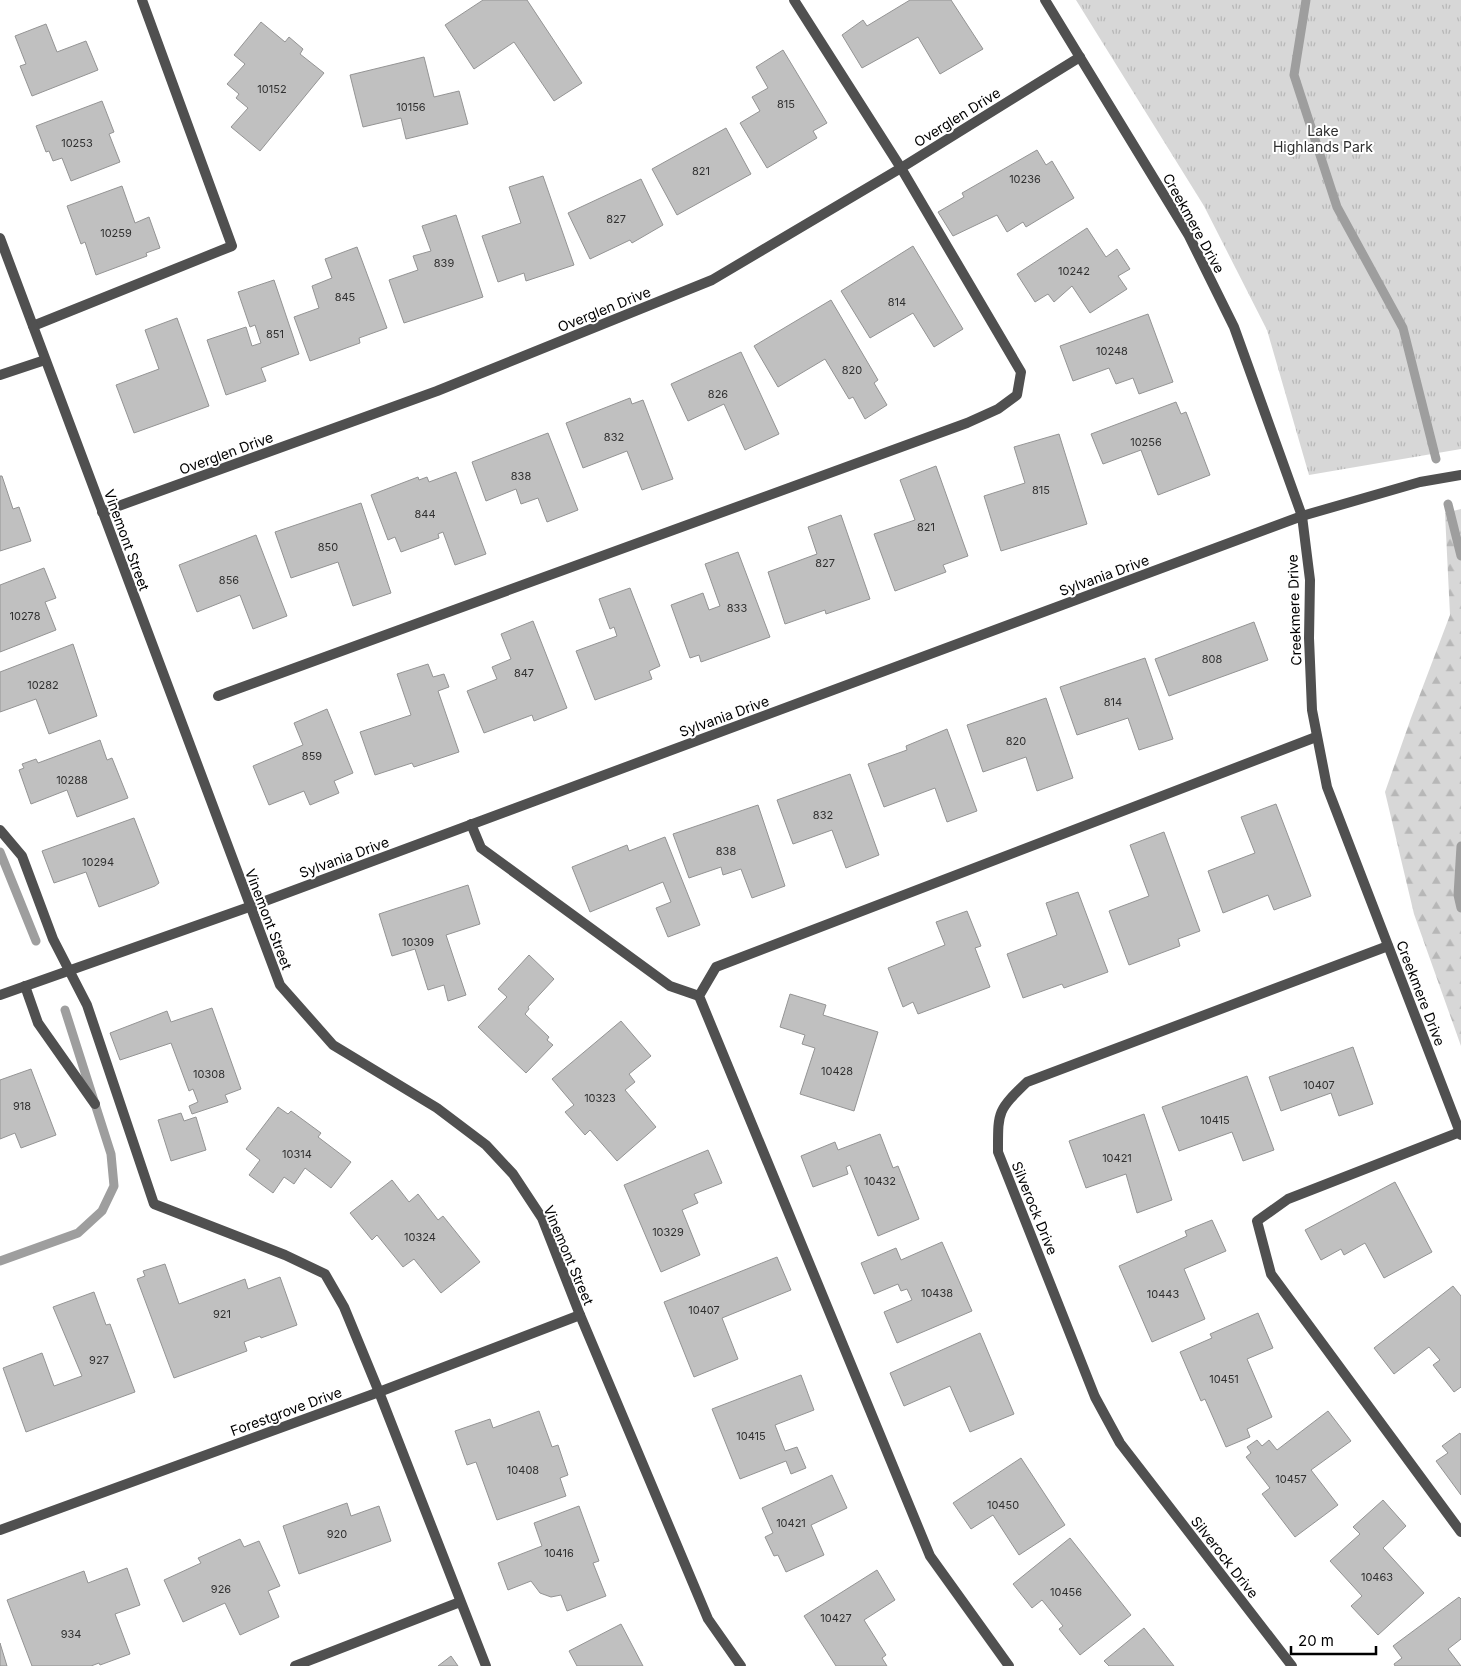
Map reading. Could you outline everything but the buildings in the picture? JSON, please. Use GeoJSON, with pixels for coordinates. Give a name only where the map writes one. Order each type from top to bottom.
{"type":"FeatureCollection","features":[{"type":"Feature","properties":{"kind":"street"},"geometry":{"type":"LineString","coordinates":[[33,326],[232,246],[142,0]]}},
{"type":"Feature","properties":{"kind":"street"},"geometry":{"type":"LineString","coordinates":[[218,696],[967,423],[998,409],[1017,394],[1021,372],[901,168],[794,0]]}},
{"type":"Feature","properties":{"kind":"street","name":"Creekmere Drive"},"geometry":{"type":"LineString","coordinates":[[1045,0],[1189,236],[1234,327],[1302,516],[1310,580],[1312,710],[1327,786],[1460,1133]]}},
{"type":"Feature","properties":{"kind":"street","name":"Overglen Drive"},"geometry":{"type":"LineString","coordinates":[[102,512],[437,390],[712,280],[901,168],[1080,57]]}},
{"type":"Feature","properties":{"kind":"street","name":"Vinemont Street"},"geometry":{"type":"LineString","coordinates":[[0,238],[249,907],[280,985],[333,1045],[437,1108],[486,1145],[513,1174],[542,1218],[580,1315],[708,1619],[741,1666]]}},
{"type":"Feature","properties":{"kind":"street"},"geometry":{"type":"LineString","coordinates":[[0,375],[45,360]]}},
{"type":"Feature","properties":{"kind":"street","name":"Sylvania Drive"},"geometry":{"type":"LineString","coordinates":[[0,995],[249,907],[1302,516],[1420,482],[1461,475]]}},
{"type":"Feature","properties":{"kind":"street"},"geometry":{"type":"LineString","coordinates":[[699,996],[716,967],[1316,737]]}},
{"type":"Feature","properties":{"kind":"street"},"geometry":{"type":"LineString","coordinates":[[471,824],[481,848],[670,986],[699,996],[930,1556],[1008,1666]]}},
{"type":"Feature","properties":{"kind":"street"},"geometry":{"type":"LineString","coordinates":[[0,830],[22,856],[54,939],[87,1005],[154,1204],[285,1254],[325,1274],[344,1307],[379,1392],[486,1666]]}},
{"type":"Feature","properties":{"kind":"street","name":"Silverock Drive"},"geometry":{"type":"LineString","coordinates":[[1292,1666],[1120,1443],[1095,1397],[998,1152],[998,1117],[1006,1102],[1027,1082],[1388,946]]}},
{"type":"Feature","properties":{"kind":"street"},"geometry":{"type":"LineString","coordinates":[[25,986],[38,1023],[95,1104]]}},
{"type":"Feature","properties":{"kind":"street"},"geometry":{"type":"LineString","coordinates":[[1460,1133],[1288,1199],[1257,1220],[1271,1274],[1461,1532]]}},
{"type":"Feature","properties":{"kind":"street","name":"Forestgrove Drive"},"geometry":{"type":"LineString","coordinates":[[0,1530],[379,1392],[580,1315]]}},
{"type":"Feature","properties":{"kind":"street"},"geometry":{"type":"LineString","coordinates":[[295,1666],[460,1602]]}},
{"type":"Feature","properties":{"kind":"green space","name":"Lake Highlands Park"},"geometry":{"type":"Polygon","coordinates":[[[1076,0],[1461,0],[1461,449],[1309,475],[1267,330],[1204,206],[1076,0]]]}},
{"type":"Feature","properties":{"kind":"green space"},"geometry":{"type":"Polygon","coordinates":[[[1461,509],[1461,1046],[1414,914],[1385,792],[1450,615],[1445,513],[1461,509]]]}},
{"type":"Feature","properties":{"kind":"waterway"},"geometry":{"type":"LineString","coordinates":[[1306,0],[1294,75],[1337,207],[1403,328],[1436,459]]}},
{"type":"Feature","properties":{"kind":"waterway"},"geometry":{"type":"LineString","coordinates":[[1448,504],[1461,556]]}},
{"type":"Feature","properties":{"kind":"waterway"},"geometry":{"type":"LineString","coordinates":[[1461,846],[1458,895],[1461,908]]}},
{"type":"Feature","properties":{"kind":"waterway"},"geometry":{"type":"LineString","coordinates":[[0,852],[36,941]]}},
{"type":"Feature","properties":{"kind":"waterway"},"geometry":{"type":"LineString","coordinates":[[0,1261],[78,1233],[102,1211],[114,1186],[111,1154],[65,1010]]}}]}
